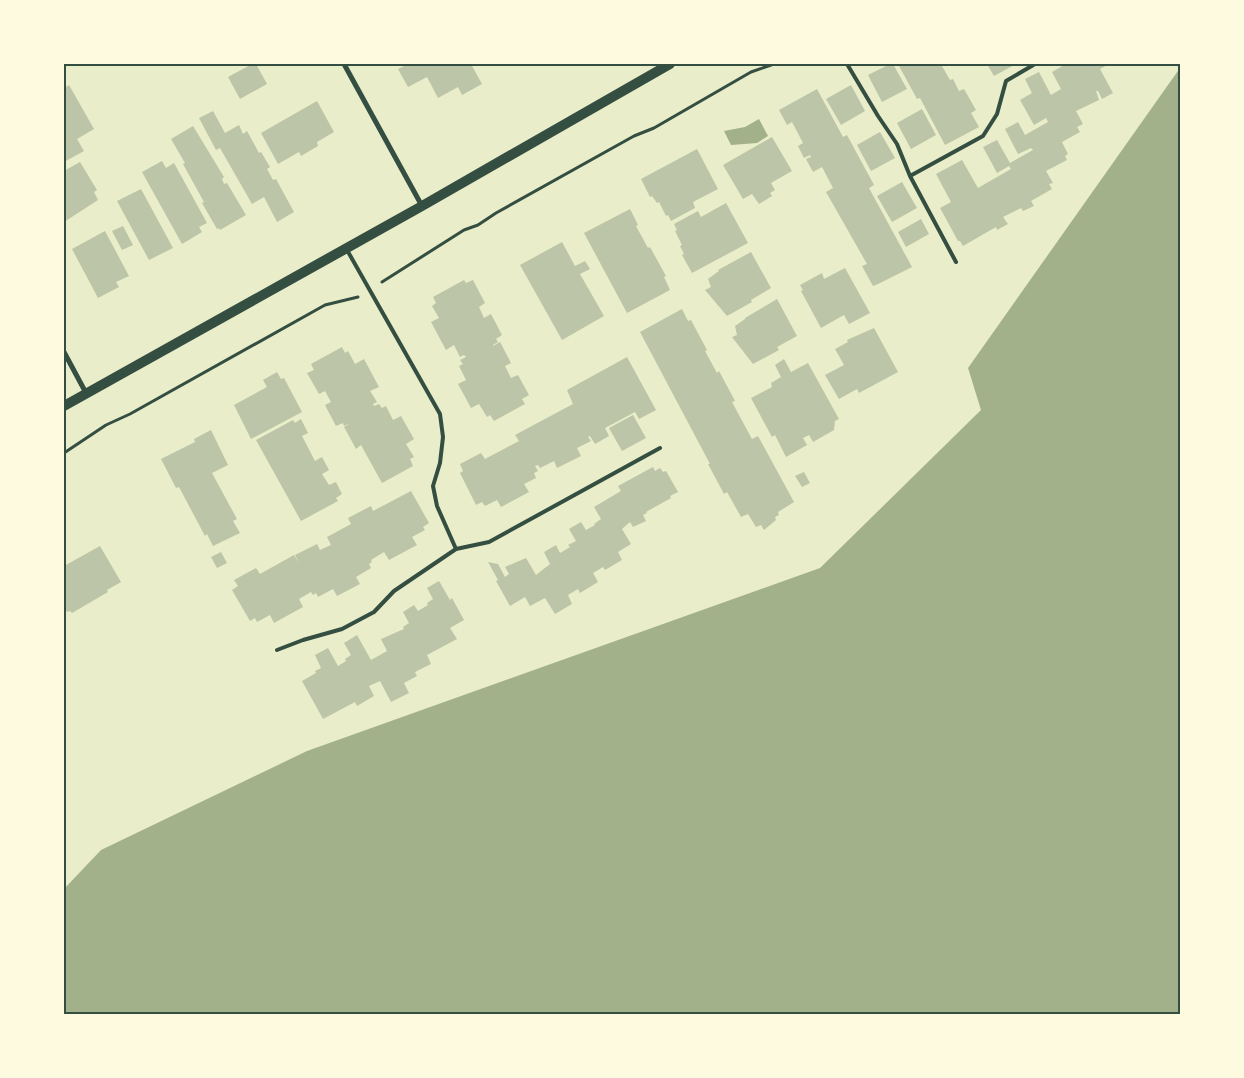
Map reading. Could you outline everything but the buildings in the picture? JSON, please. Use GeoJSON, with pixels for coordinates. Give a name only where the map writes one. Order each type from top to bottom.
{"type":"FeatureCollection","features":[{"type":"Feature","properties":{"kind":"main road"},"geometry":{"type":"LineString","coordinates":[[64,406],[422,206],[670,64]]}},
{"type":"Feature","properties":{"kind":"street"},"geometry":{"type":"LineString","coordinates":[[344,64],[422,206]]}},
{"type":"Feature","properties":{"kind":"street"},"geometry":{"type":"LineString","coordinates":[[64,352],[86,393]]}},
{"type":"Feature","properties":{"kind":"lane"},"geometry":{"type":"LineString","coordinates":[[847,64],[897,144],[910,176],[956,262]]}},
{"type":"Feature","properties":{"kind":"lane"},"geometry":{"type":"LineString","coordinates":[[910,176],[984,136],[998,114],[1006,81],[1035,64]]}},
{"type":"Feature","properties":{"kind":"lane"},"geometry":{"type":"LineString","coordinates":[[346,248],[440,414],[443,437],[440,462],[433,486],[437,506],[456,549]]}},
{"type":"Feature","properties":{"kind":"lane"},"geometry":{"type":"LineString","coordinates":[[277,650],[303,640],[342,630],[374,612],[400,586],[456,549],[489,542],[660,448]]}},
{"type":"Feature","properties":{"kind":"path"},"geometry":{"type":"LineString","coordinates":[[64,453],[106,425],[130,414],[325,305],[359,297],[464,230],[478,225],[505,208],[634,136],[654,128],[751,72],[774,64]]}},
{"type":"Feature","properties":{"kind":"shaded area"},"geometry":{"type":"Polygon","coordinates":[[[1180,68],[1180,1014],[64,1014],[64,889],[101,850],[307,751],[820,568],[981,410],[968,368],[1180,68]]]}},
{"type":"Feature","properties":{"kind":"shaded area"},"geometry":{"type":"Polygon","coordinates":[[[759,119],[768,136],[757,143],[731,145],[724,131],[745,127],[759,119]]]}}]}
